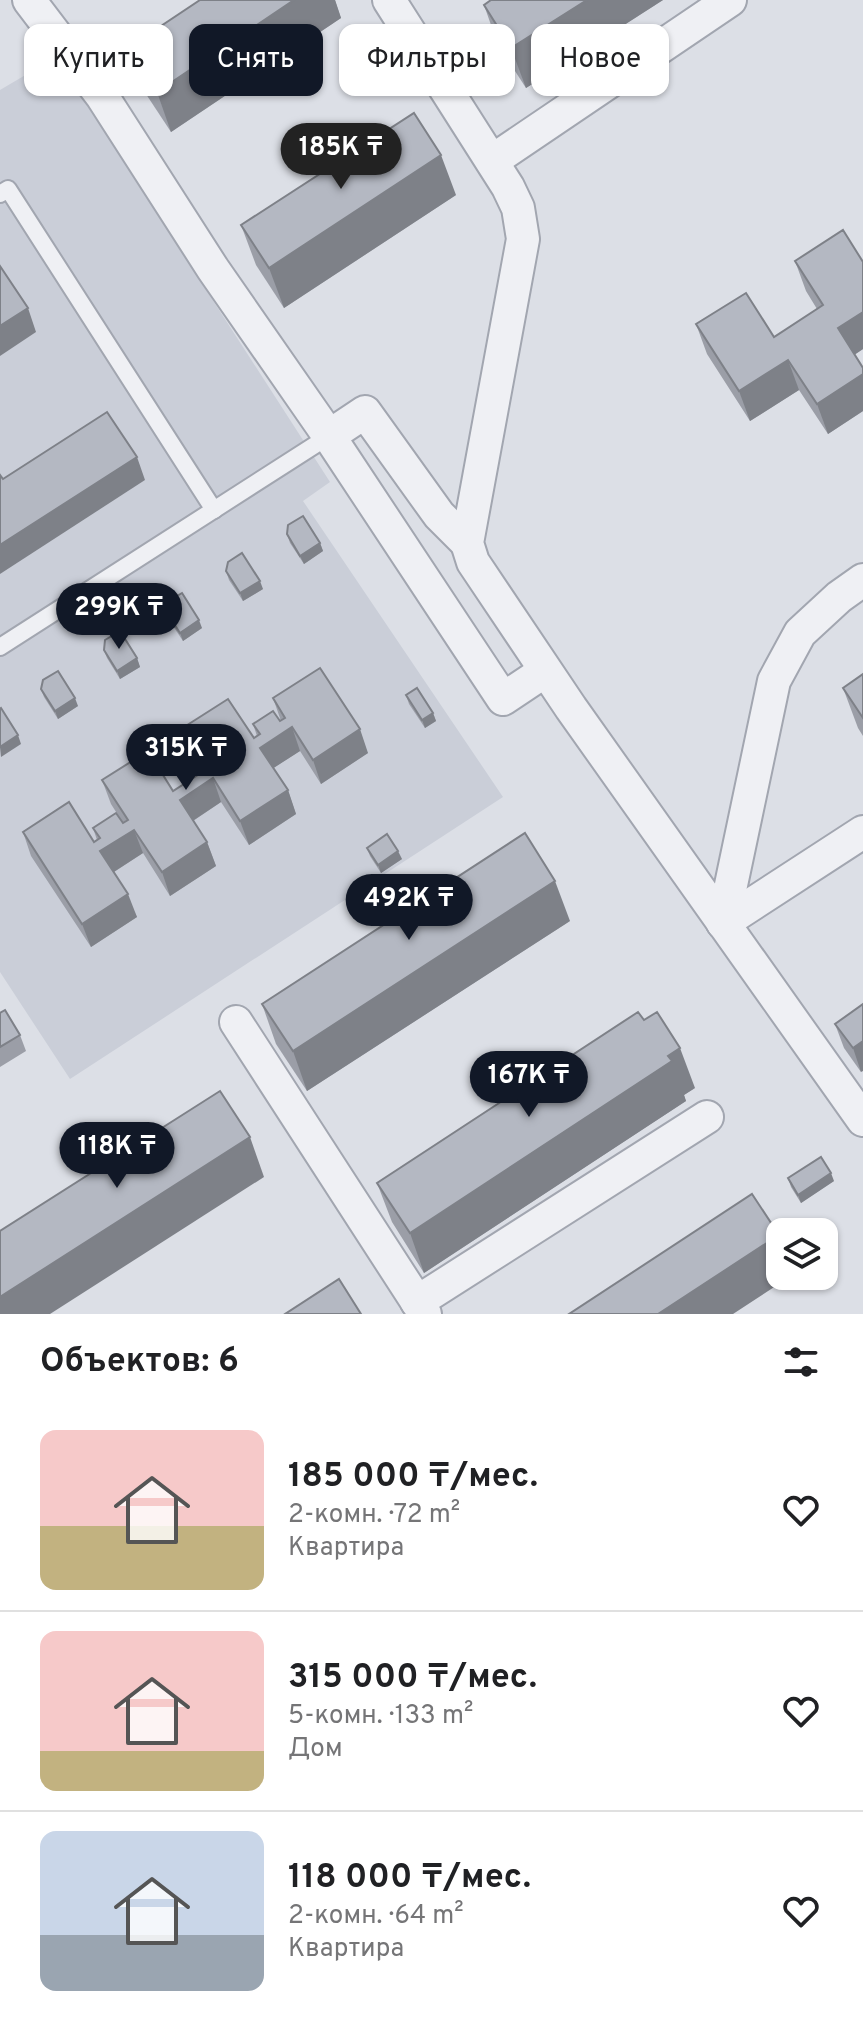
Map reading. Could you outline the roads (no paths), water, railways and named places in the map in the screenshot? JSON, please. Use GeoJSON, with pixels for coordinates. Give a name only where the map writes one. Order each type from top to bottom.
{"type":"FeatureCollection","features":[{"type":"Feature","properties":{"kind":"street"},"geometry":{"type":"LineString","coordinates":[[29,0],[102,96],[213,269],[329,436],[503,699],[545,671]]}},
{"type":"Feature","properties":{"kind":"street"},"geometry":{"type":"LineString","coordinates":[[389,0],[508,187],[518,208],[523,239],[467,543]]}},
{"type":"Feature","properties":{"kind":"street"},"geometry":{"type":"LineString","coordinates":[[492,161],[730,0]]}},
{"type":"Feature","properties":{"kind":"street"},"geometry":{"type":"LineString","coordinates":[[329,436],[365,412],[439,515],[467,543],[481,575],[545,671],[863,1120]]}},
{"type":"Feature","properties":{"kind":"street"},"geometry":{"type":"LineString","coordinates":[[723,923],[774,681],[800,633],[839,597],[863,580]]}},
{"type":"Feature","properties":{"kind":"street"},"geometry":{"type":"LineString","coordinates":[[723,923],[863,832]]}},
{"type":"Feature","properties":{"kind":"street"},"geometry":{"type":"LineString","coordinates":[[236,1022],[421,1308],[707,1117]]}},
{"type":"Feature","properties":{"kind":"lane"},"geometry":{"type":"LineString","coordinates":[[0,194],[8,189],[214,510]]}},
{"type":"Feature","properties":{"kind":"lane"},"geometry":{"type":"LineString","coordinates":[[0,647],[329,436]]}}]}
